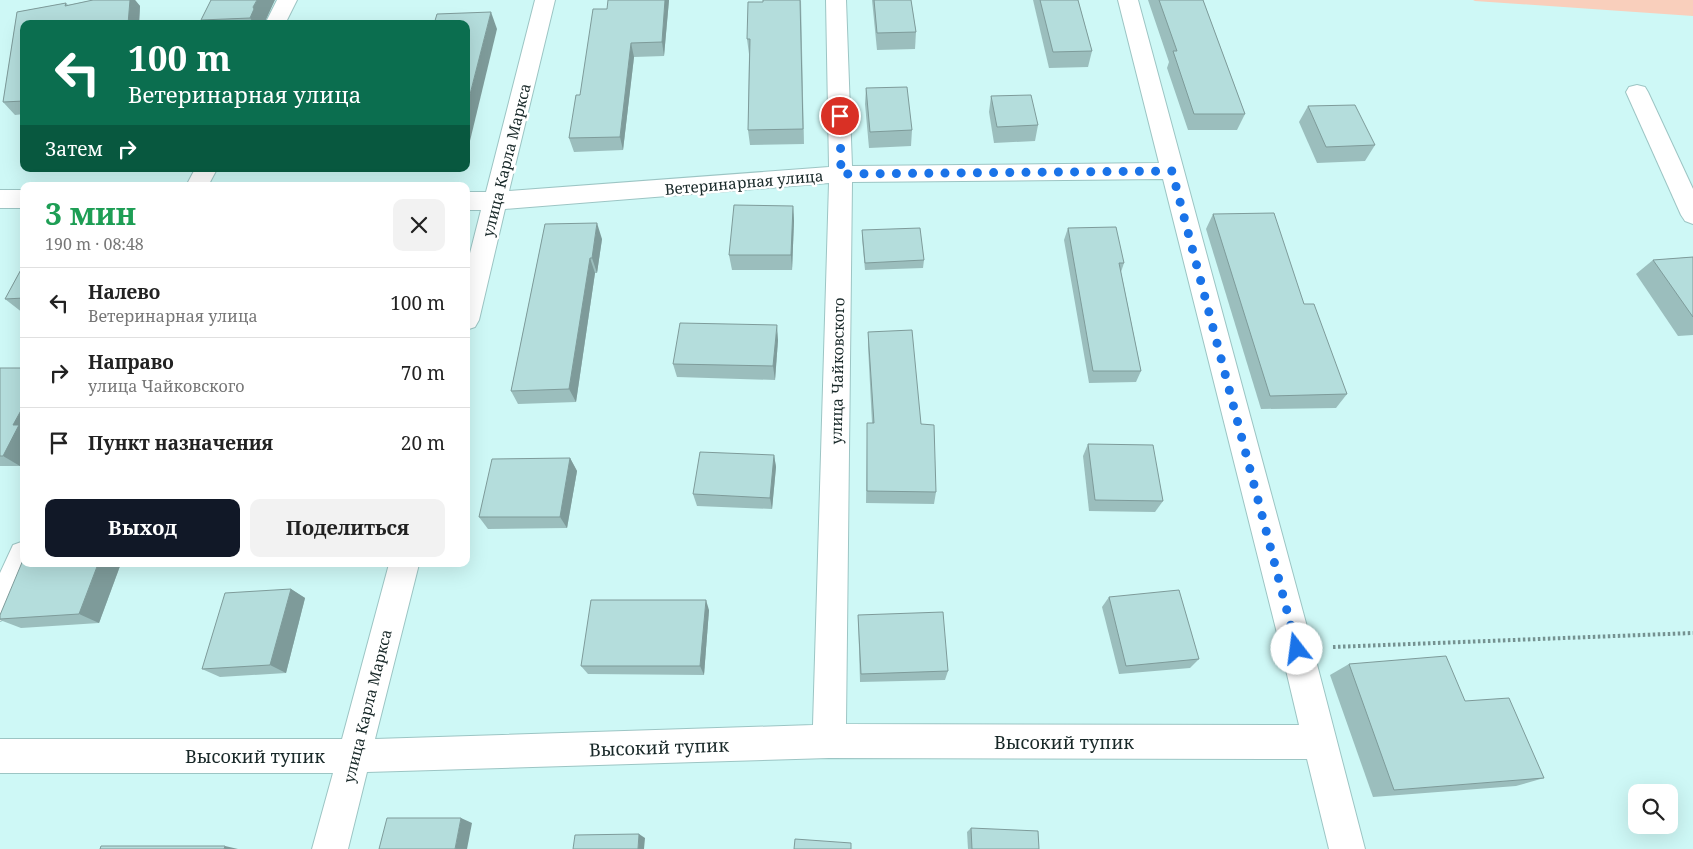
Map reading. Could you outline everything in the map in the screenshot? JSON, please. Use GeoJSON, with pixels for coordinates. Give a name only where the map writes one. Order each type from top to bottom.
{"type":"FeatureCollection","features":[{"type":"Feature","properties":{"kind":"street"},"geometry":{"type":"LineString","coordinates":[[277,20],[287,0]]}},
{"type":"Feature","properties":{"kind":"street","name":"улица Карла Маркса"},"geometry":{"type":"LineString","coordinates":[[470,305],[545,0]]}},
{"type":"Feature","properties":{"kind":"street","name":"улица Чайковского"},"geometry":{"type":"LineString","coordinates":[[829,742],[841,174],[836,0]]}},
{"type":"Feature","properties":{"kind":"street"},"geometry":{"type":"LineString","coordinates":[[1128,0],[1348,849]]}},
{"type":"Feature","properties":{"kind":"street"},"geometry":{"type":"LineString","coordinates":[[1637,92],[1693,215]]}},
{"type":"Feature","properties":{"kind":"street","name":"Ветеринарная улица"},"geometry":{"type":"LineString","coordinates":[[470,201],[497,201],[841,174],[1172,171]]}},
{"type":"Feature","properties":{"kind":"street"},"geometry":{"type":"LineString","coordinates":[[0,199],[20,200]]}},
{"type":"Feature","properties":{"kind":"street"},"geometry":{"type":"LineString","coordinates":[[0,606],[20,564]]}},
{"type":"Feature","properties":{"kind":"street","name":"улица Карла Маркса"},"geometry":{"type":"LineString","coordinates":[[330,849],[403,567]]}},
{"type":"Feature","properties":{"kind":"street","name":"Высокий тупик"},"geometry":{"type":"LineString","coordinates":[[0,756],[354,756],[829,742],[1319,742]]}},
{"type":"Feature","properties":{"kind":"path"},"geometry":{"type":"LineString","coordinates":[[1297,649],[1693,633]]}},
{"type":"Feature","properties":{"kind":"shaded area"},"geometry":{"type":"Polygon","coordinates":[[[1473,0],[1693,0],[1693,16],[1475,1],[1473,0]]]}},
{"type":"Feature","properties":{"kind":"building"},"geometry":{"type":"Polygon","coordinates":[[[93,0],[130,0],[128,20],[20,20],[20,101],[3,102],[17,12],[66,3],[65,6],[93,0]]]}},
{"type":"Feature","properties":{"kind":"building"},"geometry":{"type":"Polygon","coordinates":[[[211,0],[257,0],[250,18],[201,20],[211,0]]]}},
{"type":"Feature","properties":{"kind":"building"},"geometry":{"type":"Polygon","coordinates":[[[608,0],[665,0],[662,42],[631,43],[620,137],[569,138],[576,95],[580,95],[593,9],[607,9],[608,0]]]}},
{"type":"Feature","properties":{"kind":"building"},"geometry":{"type":"Polygon","coordinates":[[[763,0],[800,0],[803,129],[748,130],[750,39],[747,39],[748,2],[763,2],[763,0]]]}},
{"type":"Feature","properties":{"kind":"building"},"geometry":{"type":"Polygon","coordinates":[[[874,0],[911,0],[916,32],[877,33],[874,0]]]}},
{"type":"Feature","properties":{"kind":"building"},"geometry":{"type":"Polygon","coordinates":[[[1040,0],[1078,0],[1092,51],[1053,52],[1040,0]]]}},
{"type":"Feature","properties":{"kind":"building"},"geometry":{"type":"Polygon","coordinates":[[[1159,0],[1203,0],[1245,114],[1194,114],[1173,51],[1177,51],[1159,0]]]}},
{"type":"Feature","properties":{"kind":"building"},"geometry":{"type":"Polygon","coordinates":[[[491,12],[470,94],[470,20],[435,20],[437,14],[491,12]]]}},
{"type":"Feature","properties":{"kind":"building"},"geometry":{"type":"Polygon","coordinates":[[[907,87],[912,130],[870,132],[866,88],[907,87]]]}},
{"type":"Feature","properties":{"kind":"building"},"geometry":{"type":"Polygon","coordinates":[[[1031,95],[1038,125],[997,127],[991,96],[1031,95]]]}},
{"type":"Feature","properties":{"kind":"building"},"geometry":{"type":"Polygon","coordinates":[[[1355,105],[1375,145],[1326,147],[1308,106],[1355,105]]]}},
{"type":"Feature","properties":{"kind":"building"},"geometry":{"type":"Polygon","coordinates":[[[734,205],[793,206],[791,255],[729,255],[734,205]]]}},
{"type":"Feature","properties":{"kind":"building"},"geometry":{"type":"Polygon","coordinates":[[[1274,213],[1304,304],[1314,304],[1347,394],[1270,396],[1213,214],[1274,213]]]}},
{"type":"Feature","properties":{"kind":"building"},"geometry":{"type":"Polygon","coordinates":[[[597,223],[569,389],[511,391],[545,224],[597,223]]]}},
{"type":"Feature","properties":{"kind":"building"},"geometry":{"type":"Polygon","coordinates":[[[1116,227],[1124,263],[1119,263],[1141,371],[1093,371],[1068,228],[1116,227]]]}},
{"type":"Feature","properties":{"kind":"building"},"geometry":{"type":"Polygon","coordinates":[[[920,228],[924,260],[865,263],[862,230],[920,228]]]}},
{"type":"Feature","properties":{"kind":"building"},"geometry":{"type":"Polygon","coordinates":[[[1693,257],[1693,317],[1653,260],[1693,257]]]}},
{"type":"Feature","properties":{"kind":"building"},"geometry":{"type":"Polygon","coordinates":[[[20,271],[20,298],[5,299],[20,271]]]}},
{"type":"Feature","properties":{"kind":"building"},"geometry":{"type":"Polygon","coordinates":[[[680,323],[777,325],[773,366],[673,364],[680,323]]]}},
{"type":"Feature","properties":{"kind":"building"},"geometry":{"type":"Polygon","coordinates":[[[912,330],[921,424],[934,425],[936,492],[867,491],[867,423],[874,423],[868,332],[912,330]]]}},
{"type":"Feature","properties":{"kind":"building"},"geometry":{"type":"Polygon","coordinates":[[[0,368],[20,368],[20,412],[13,425],[19,425],[3,456],[0,456],[0,368]]]}},
{"type":"Feature","properties":{"kind":"building"},"geometry":{"type":"Polygon","coordinates":[[[1088,444],[1153,445],[1163,501],[1095,500],[1088,444]]]}},
{"type":"Feature","properties":{"kind":"building"},"geometry":{"type":"Polygon","coordinates":[[[700,452],[774,455],[770,498],[693,494],[700,452]]]}},
{"type":"Feature","properties":{"kind":"building"},"geometry":{"type":"Polygon","coordinates":[[[570,458],[560,517],[479,517],[492,459],[570,458]]]}},
{"type":"Feature","properties":{"kind":"building"},"geometry":{"type":"Polygon","coordinates":[[[20,567],[97,567],[79,614],[0,619],[20,567]]]}},
{"type":"Feature","properties":{"kind":"building"},"geometry":{"type":"Polygon","coordinates":[[[291,589],[270,665],[202,669],[225,593],[291,589]]]}},
{"type":"Feature","properties":{"kind":"building"},"geometry":{"type":"Polygon","coordinates":[[[1179,590],[1199,659],[1126,666],[1109,597],[1179,590]]]}},
{"type":"Feature","properties":{"kind":"building"},"geometry":{"type":"Polygon","coordinates":[[[591,600],[706,600],[700,666],[581,666],[591,600]]]}},
{"type":"Feature","properties":{"kind":"building"},"geometry":{"type":"Polygon","coordinates":[[[943,612],[948,671],[861,674],[858,615],[943,612]]]}},
{"type":"Feature","properties":{"kind":"building"},"geometry":{"type":"Polygon","coordinates":[[[1446,656],[1465,701],[1509,698],[1544,778],[1394,790],[1349,664],[1446,656]]]}},
{"type":"Feature","properties":{"kind":"building"},"geometry":{"type":"Polygon","coordinates":[[[387,818],[461,818],[455,849],[379,849],[387,818]]]}},
{"type":"Feature","properties":{"kind":"building"},"geometry":{"type":"Polygon","coordinates":[[[971,828],[1038,831],[1039,849],[972,849],[971,828]]]}},
{"type":"Feature","properties":{"kind":"building"},"geometry":{"type":"Polygon","coordinates":[[[639,834],[638,849],[573,849],[575,835],[639,834]]]}},
{"type":"Feature","properties":{"kind":"building"},"geometry":{"type":"Polygon","coordinates":[[[795,839],[851,843],[851,849],[794,849],[795,839]]]}},
{"type":"Feature","properties":{"kind":"building"},"geometry":{"type":"Polygon","coordinates":[[[101,846],[225,846],[224,849],[100,849],[101,846]]]}},
{"type":"Feature","properties":{"kind":"route"},"geometry":{"type":"LineString","coordinates":[[840,116],[841,174],[1172,171],[1297,649]]}}]}
